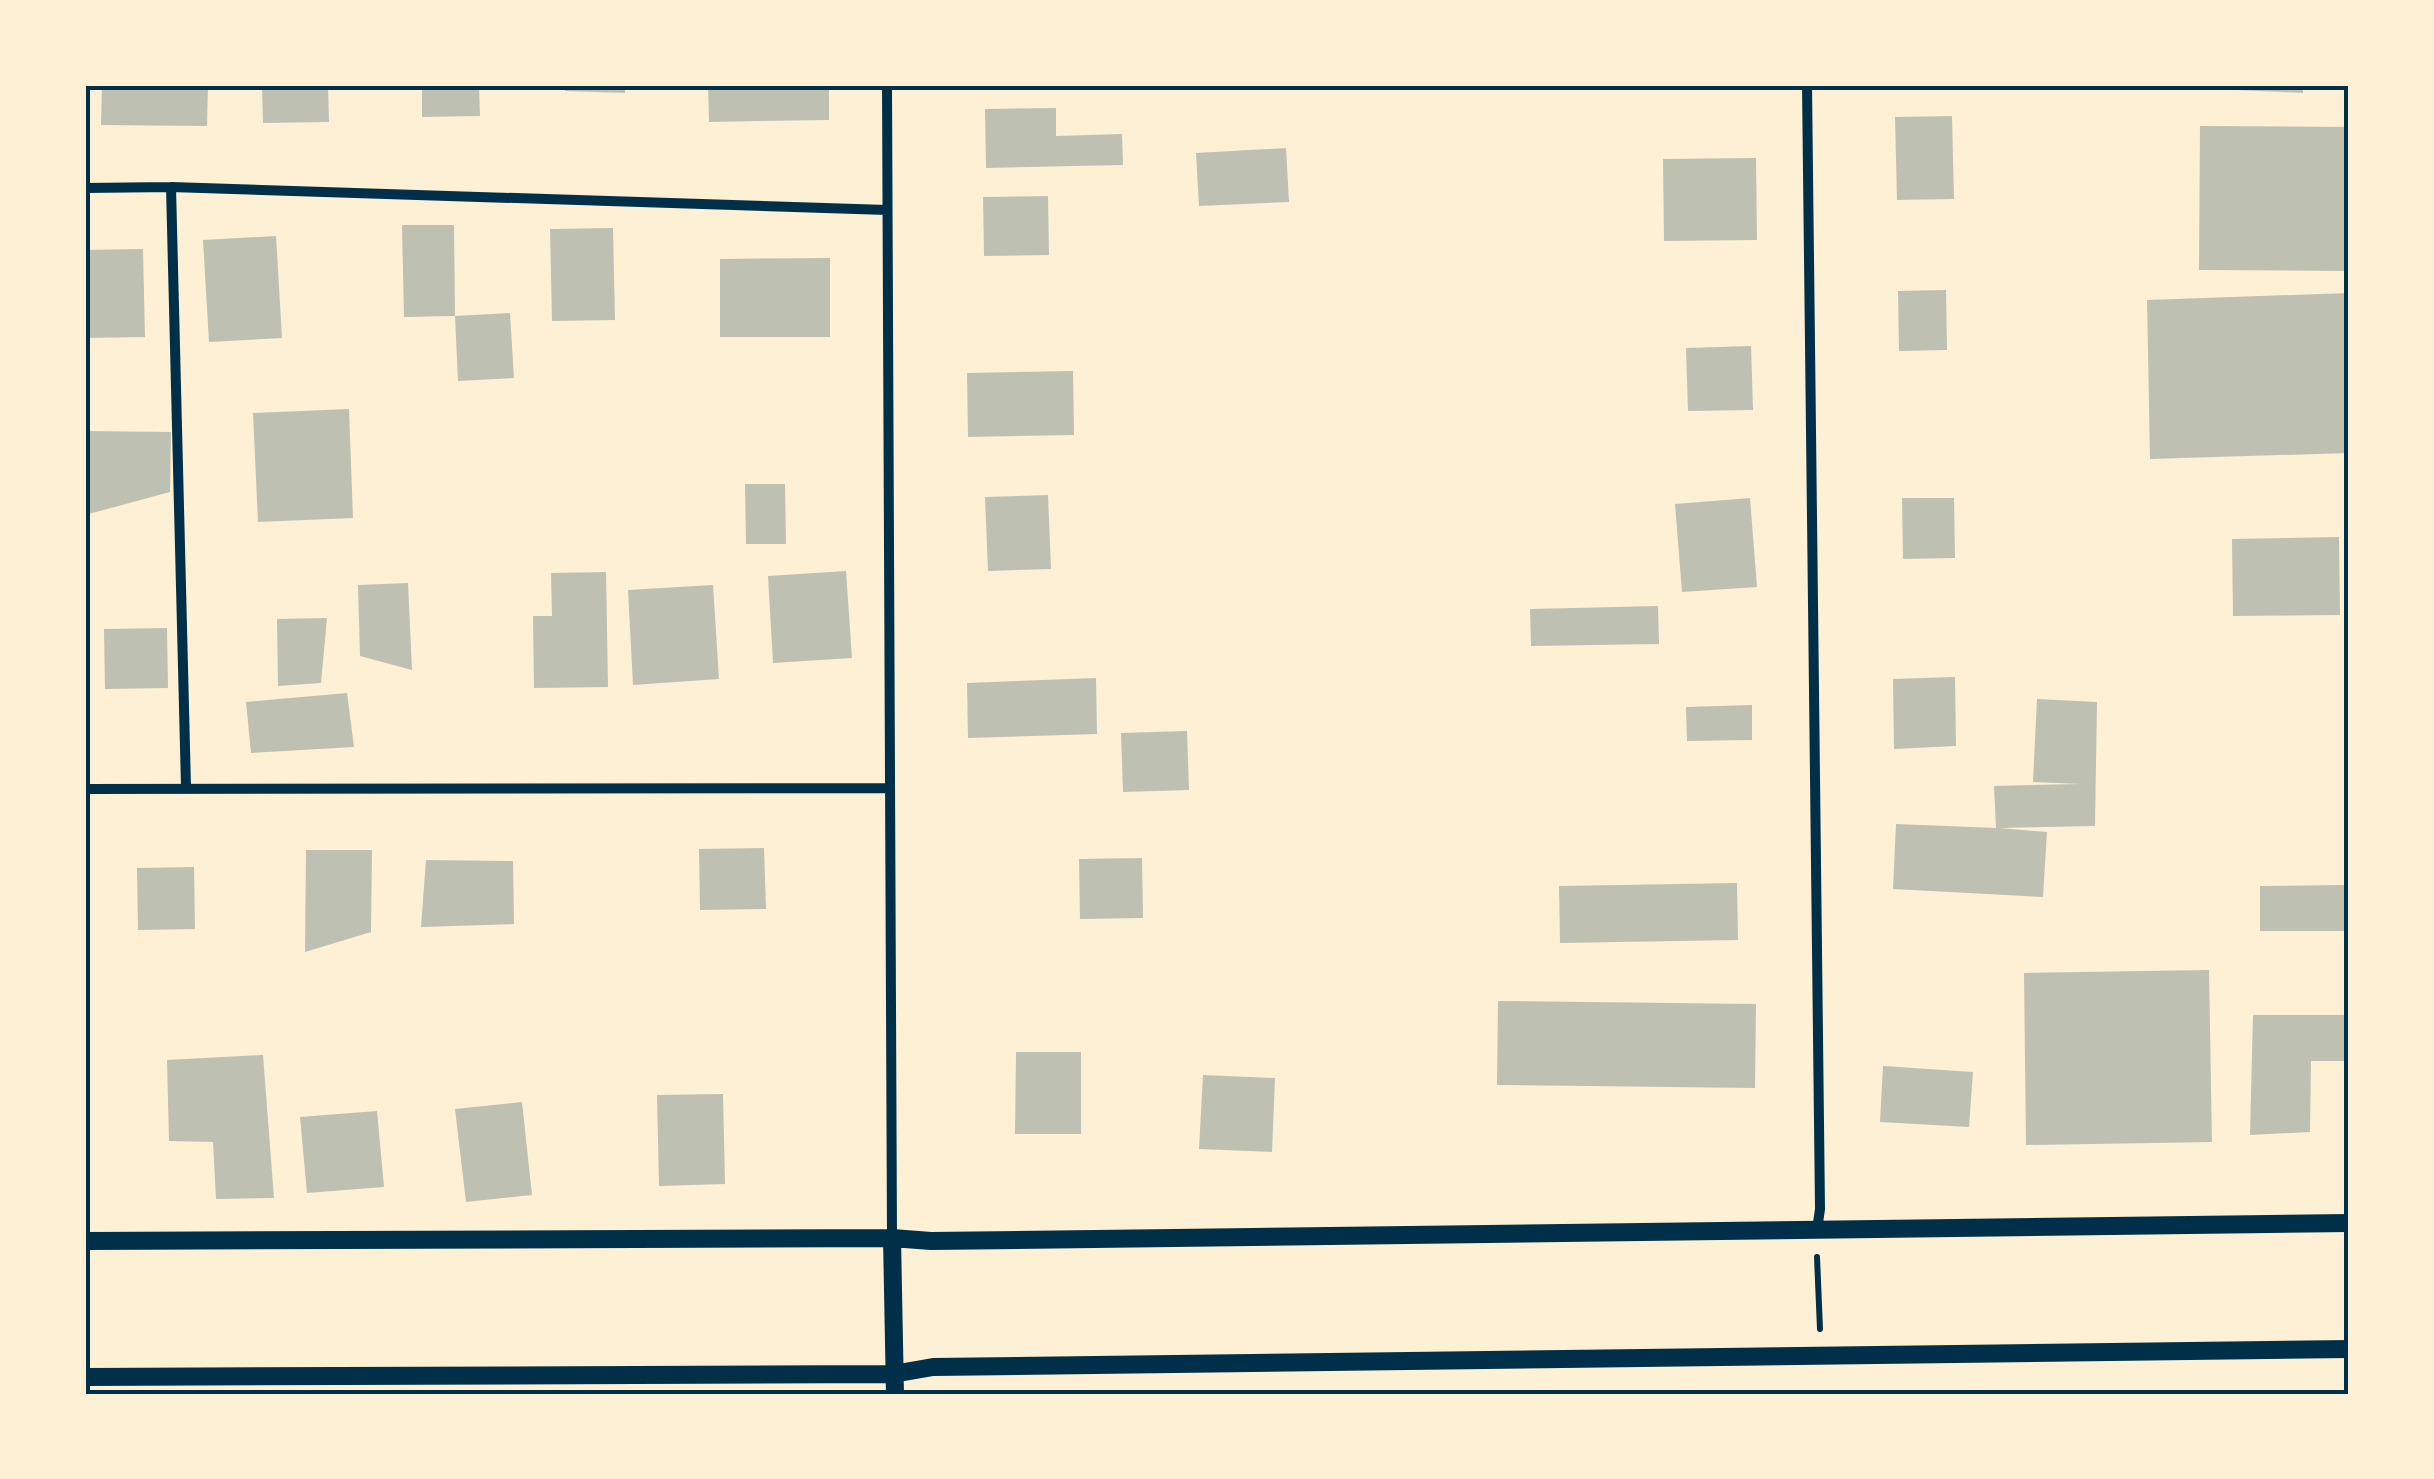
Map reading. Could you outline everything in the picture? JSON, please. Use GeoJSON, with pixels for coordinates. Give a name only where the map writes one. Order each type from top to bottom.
{"type":"FeatureCollection","features":[{"type":"Feature","properties":{"kind":"street"},"geometry":{"type":"LineString","coordinates":[[887,85],[895,1394]]}},
{"type":"Feature","properties":{"kind":"street"},"geometry":{"type":"LineString","coordinates":[[1807,85],[1820,1209],[1816,1230]]}},
{"type":"Feature","properties":{"kind":"street"},"geometry":{"type":"LineString","coordinates":[[85,188],[171,187],[887,210]]}},
{"type":"Feature","properties":{"kind":"street"},"geometry":{"type":"LineString","coordinates":[[171,187],[186,788]]}},
{"type":"Feature","properties":{"kind":"street"},"geometry":{"type":"LineString","coordinates":[[85,789],[889,788]]}},
{"type":"Feature","properties":{"kind":"street"},"geometry":{"type":"LineString","coordinates":[[85,1242],[892,1238],[931,1241],[2349,1223]]}},
{"type":"Feature","properties":{"kind":"street"},"geometry":{"type":"LineString","coordinates":[[85,1377],[892,1374],[932,1367],[2349,1349]]}},
{"type":"Feature","properties":{"kind":"path"},"geometry":{"type":"LineString","coordinates":[[1816,1230],[1821,1356]]}},
{"type":"Feature","properties":{"kind":"building"},"geometry":{"type":"Polygon","coordinates":[[[102,85],[208,85],[207,126],[101,125],[102,85]]]}},
{"type":"Feature","properties":{"kind":"building"},"geometry":{"type":"Polygon","coordinates":[[[262,85],[328,85],[329,122],[263,123],[262,85]]]}},
{"type":"Feature","properties":{"kind":"building"},"geometry":{"type":"Polygon","coordinates":[[[422,85],[479,85],[480,116],[422,117],[422,85]]]}},
{"type":"Feature","properties":{"kind":"building"},"geometry":{"type":"Polygon","coordinates":[[[565,85],[625,85],[625,93],[565,91],[565,85]]]}},
{"type":"Feature","properties":{"kind":"building"},"geometry":{"type":"Polygon","coordinates":[[[708,85],[829,85],[829,120],[709,122],[708,85]]]}},
{"type":"Feature","properties":{"kind":"building"},"geometry":{"type":"Polygon","coordinates":[[[2303,85],[2303,93],[2190,88],[2303,85]]]}},
{"type":"Feature","properties":{"kind":"building"},"geometry":{"type":"Polygon","coordinates":[[[1056,108],[1056,136],[1122,134],[1123,165],[986,168],[985,109],[1056,108]]]}},
{"type":"Feature","properties":{"kind":"building"},"geometry":{"type":"Polygon","coordinates":[[[1952,116],[1954,199],[1897,200],[1895,117],[1952,116]]]}},
{"type":"Feature","properties":{"kind":"building"},"geometry":{"type":"Polygon","coordinates":[[[2200,126],[2349,127],[2349,271],[2199,270],[2200,126]]]}},
{"type":"Feature","properties":{"kind":"building"},"geometry":{"type":"Polygon","coordinates":[[[1286,148],[1289,202],[1199,206],[1196,153],[1286,148]]]}},
{"type":"Feature","properties":{"kind":"building"},"geometry":{"type":"Polygon","coordinates":[[[1756,158],[1757,240],[1664,241],[1663,159],[1756,158]]]}},
{"type":"Feature","properties":{"kind":"building"},"geometry":{"type":"Polygon","coordinates":[[[1048,196],[1049,255],[984,256],[983,197],[1048,196]]]}},
{"type":"Feature","properties":{"kind":"building"},"geometry":{"type":"Polygon","coordinates":[[[402,225],[454,225],[455,316],[404,317],[402,225]]]}},
{"type":"Feature","properties":{"kind":"building"},"geometry":{"type":"Polygon","coordinates":[[[613,228],[615,320],[552,321],[550,229],[613,228]]]}},
{"type":"Feature","properties":{"kind":"building"},"geometry":{"type":"Polygon","coordinates":[[[276,236],[282,338],[209,342],[203,240],[276,236]]]}},
{"type":"Feature","properties":{"kind":"building"},"geometry":{"type":"Polygon","coordinates":[[[143,249],[145,337],[85,338],[85,250],[143,249]]]}},
{"type":"Feature","properties":{"kind":"building"},"geometry":{"type":"Polygon","coordinates":[[[830,258],[830,337],[720,337],[720,259],[830,258]]]}},
{"type":"Feature","properties":{"kind":"building"},"geometry":{"type":"Polygon","coordinates":[[[1946,290],[1947,350],[1899,351],[1898,291],[1946,290]]]}},
{"type":"Feature","properties":{"kind":"building"},"geometry":{"type":"Polygon","coordinates":[[[2349,293],[2349,453],[2150,459],[2147,300],[2349,293]]]}},
{"type":"Feature","properties":{"kind":"building"},"geometry":{"type":"Polygon","coordinates":[[[510,313],[514,378],[458,381],[455,316],[510,313]]]}},
{"type":"Feature","properties":{"kind":"building"},"geometry":{"type":"Polygon","coordinates":[[[1751,346],[1753,410],[1688,411],[1686,348],[1751,346]]]}},
{"type":"Feature","properties":{"kind":"building"},"geometry":{"type":"Polygon","coordinates":[[[1073,371],[1074,435],[968,437],[967,373],[1073,371]]]}},
{"type":"Feature","properties":{"kind":"building"},"geometry":{"type":"Polygon","coordinates":[[[349,409],[353,518],[258,522],[253,413],[349,409]]]}},
{"type":"Feature","properties":{"kind":"building"},"geometry":{"type":"Polygon","coordinates":[[[85,431],[171,432],[170,492],[85,515],[85,431]]]}},
{"type":"Feature","properties":{"kind":"building"},"geometry":{"type":"Polygon","coordinates":[[[745,484],[785,484],[786,544],[746,544],[745,484]]]}},
{"type":"Feature","properties":{"kind":"building"},"geometry":{"type":"Polygon","coordinates":[[[1048,495],[1051,569],[988,571],[985,497],[1048,495]]]}},
{"type":"Feature","properties":{"kind":"building"},"geometry":{"type":"Polygon","coordinates":[[[1750,498],[1757,587],[1682,592],[1675,504],[1750,498]]]}},
{"type":"Feature","properties":{"kind":"building"},"geometry":{"type":"Polygon","coordinates":[[[1902,498],[1954,498],[1955,558],[1903,559],[1902,498]]]}},
{"type":"Feature","properties":{"kind":"building"},"geometry":{"type":"Polygon","coordinates":[[[2339,537],[2340,615],[2233,616],[2232,539],[2339,537]]]}},
{"type":"Feature","properties":{"kind":"building"},"geometry":{"type":"Polygon","coordinates":[[[846,571],[852,658],[773,663],[768,576],[846,571]]]}},
{"type":"Feature","properties":{"kind":"building"},"geometry":{"type":"Polygon","coordinates":[[[606,572],[608,687],[534,688],[533,616],[552,616],[551,573],[606,572]]]}},
{"type":"Feature","properties":{"kind":"building"},"geometry":{"type":"Polygon","coordinates":[[[408,583],[412,670],[360,656],[358,585],[408,583]]]}},
{"type":"Feature","properties":{"kind":"building"},"geometry":{"type":"Polygon","coordinates":[[[713,585],[719,679],[633,685],[628,590],[713,585]]]}},
{"type":"Feature","properties":{"kind":"building"},"geometry":{"type":"Polygon","coordinates":[[[1658,606],[1659,644],[1531,646],[1530,609],[1658,606]]]}},
{"type":"Feature","properties":{"kind":"building"},"geometry":{"type":"Polygon","coordinates":[[[327,618],[321,683],[278,686],[277,619],[327,618]]]}},
{"type":"Feature","properties":{"kind":"building"},"geometry":{"type":"Polygon","coordinates":[[[167,628],[168,688],[105,689],[104,629],[167,628]]]}},
{"type":"Feature","properties":{"kind":"building"},"geometry":{"type":"Polygon","coordinates":[[[1955,677],[1956,746],[1894,749],[1893,679],[1955,677]]]}},
{"type":"Feature","properties":{"kind":"building"},"geometry":{"type":"Polygon","coordinates":[[[1096,678],[1097,734],[968,738],[967,683],[1096,678]]]}},
{"type":"Feature","properties":{"kind":"building"},"geometry":{"type":"Polygon","coordinates":[[[347,693],[354,747],[251,753],[246,702],[347,693]]]}},
{"type":"Feature","properties":{"kind":"building"},"geometry":{"type":"Polygon","coordinates":[[[2037,699],[2097,702],[2095,826],[2000,828],[2047,832],[2043,897],[1893,889],[1896,824],[1996,828],[1994,786],[2080,784],[2033,782],[2037,699]]]}},
{"type":"Feature","properties":{"kind":"building"},"geometry":{"type":"Polygon","coordinates":[[[1752,705],[1752,740],[1687,741],[1686,707],[1752,705]]]}},
{"type":"Feature","properties":{"kind":"building"},"geometry":{"type":"Polygon","coordinates":[[[1187,731],[1189,790],[1123,792],[1121,733],[1187,731]]]}},
{"type":"Feature","properties":{"kind":"building"},"geometry":{"type":"Polygon","coordinates":[[[764,848],[766,909],[700,910],[699,849],[764,848]]]}},
{"type":"Feature","properties":{"kind":"building"},"geometry":{"type":"Polygon","coordinates":[[[306,850],[372,850],[371,932],[305,952],[306,850]]]}},
{"type":"Feature","properties":{"kind":"building"},"geometry":{"type":"Polygon","coordinates":[[[1142,858],[1143,918],[1080,919],[1079,859],[1142,858]]]}},
{"type":"Feature","properties":{"kind":"building"},"geometry":{"type":"Polygon","coordinates":[[[426,860],[513,861],[514,924],[421,927],[426,860]]]}},
{"type":"Feature","properties":{"kind":"building"},"geometry":{"type":"Polygon","coordinates":[[[194,867],[195,929],[138,930],[137,868],[194,867]]]}},
{"type":"Feature","properties":{"kind":"building"},"geometry":{"type":"Polygon","coordinates":[[[1737,883],[1738,940],[1560,943],[1559,886],[1737,883]]]}},
{"type":"Feature","properties":{"kind":"building"},"geometry":{"type":"Polygon","coordinates":[[[2349,885],[2349,931],[2260,931],[2260,886],[2349,885]]]}},
{"type":"Feature","properties":{"kind":"building"},"geometry":{"type":"Polygon","coordinates":[[[2209,970],[2212,1142],[2026,1145],[2024,973],[2209,970]]]}},
{"type":"Feature","properties":{"kind":"building"},"geometry":{"type":"Polygon","coordinates":[[[1498,1001],[1756,1004],[1755,1088],[1497,1085],[1498,1001]]]}},
{"type":"Feature","properties":{"kind":"building"},"geometry":{"type":"Polygon","coordinates":[[[2253,1015],[2349,1015],[2349,1061],[2311,1061],[2310,1132],[2250,1135],[2253,1015]]]}},
{"type":"Feature","properties":{"kind":"building"},"geometry":{"type":"Polygon","coordinates":[[[1016,1052],[1081,1052],[1081,1134],[1015,1134],[1016,1052]]]}},
{"type":"Feature","properties":{"kind":"building"},"geometry":{"type":"Polygon","coordinates":[[[263,1055],[274,1198],[216,1199],[213,1142],[169,1141],[167,1060],[263,1055]]]}},
{"type":"Feature","properties":{"kind":"building"},"geometry":{"type":"Polygon","coordinates":[[[1883,1066],[1973,1072],[1969,1127],[1880,1122],[1883,1066]]]}},
{"type":"Feature","properties":{"kind":"building"},"geometry":{"type":"Polygon","coordinates":[[[1203,1075],[1275,1078],[1272,1152],[1199,1149],[1203,1075]]]}},
{"type":"Feature","properties":{"kind":"building"},"geometry":{"type":"Polygon","coordinates":[[[723,1094],[725,1184],[659,1186],[657,1095],[723,1094]]]}},
{"type":"Feature","properties":{"kind":"building"},"geometry":{"type":"Polygon","coordinates":[[[522,1102],[532,1195],[466,1202],[455,1109],[522,1102]]]}},
{"type":"Feature","properties":{"kind":"building"},"geometry":{"type":"Polygon","coordinates":[[[377,1111],[384,1187],[307,1193],[300,1117],[377,1111]]]}}]}
